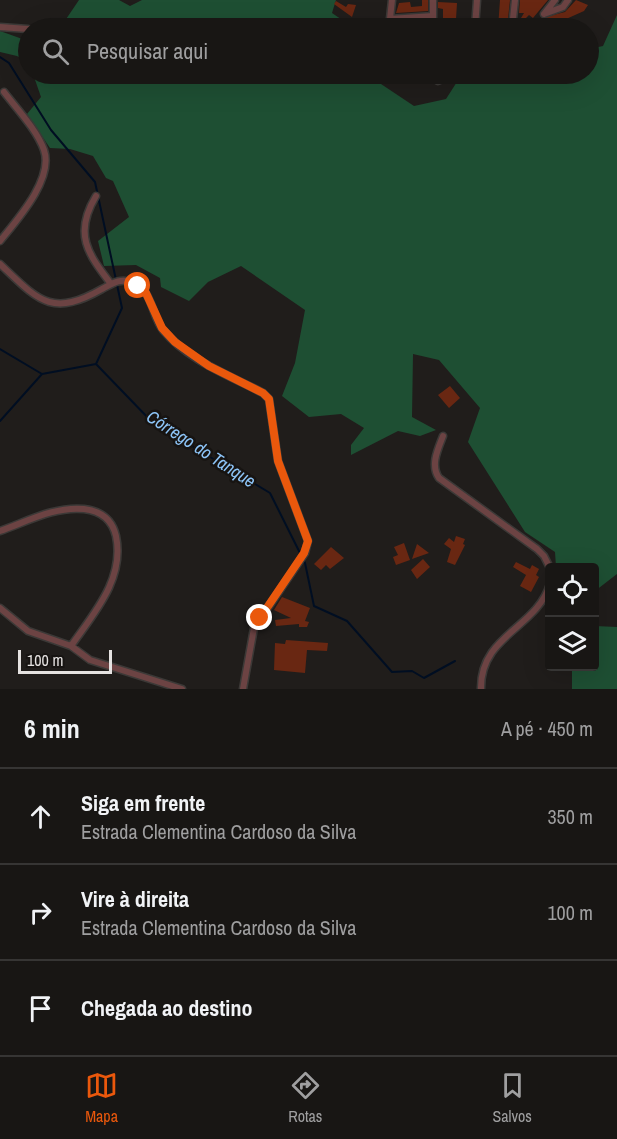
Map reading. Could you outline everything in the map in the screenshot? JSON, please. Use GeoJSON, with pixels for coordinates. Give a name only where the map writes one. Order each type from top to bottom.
{"type":"FeatureCollection","features":[{"type":"Feature","properties":{"kind":"street"},"geometry":{"type":"LineString","coordinates":[[390,18],[392,0]]}},
{"type":"Feature","properties":{"kind":"street"},"geometry":{"type":"LineString","coordinates":[[404,18],[433,16],[434,0]]}},
{"type":"Feature","properties":{"kind":"street"},"geometry":{"type":"LineString","coordinates":[[476,18],[477,0]]}},
{"type":"Feature","properties":{"kind":"street"},"geometry":{"type":"LineString","coordinates":[[555,0],[544,14],[563,7],[568,0]]}},
{"type":"Feature","properties":{"kind":"street"},"geometry":{"type":"LineString","coordinates":[[513,18],[515,1]]}},
{"type":"Feature","properties":{"kind":"street"},"geometry":{"type":"LineString","coordinates":[[0,27],[18,29]]}},
{"type":"Feature","properties":{"kind":"street"},"geometry":{"type":"LineString","coordinates":[[0,240],[30,201],[42,177],[46,160],[43,146],[4,92]]}},
{"type":"Feature","properties":{"kind":"street"},"geometry":{"type":"LineString","coordinates":[[96,196],[87,222],[86,248],[113,282]]}},
{"type":"Feature","properties":{"kind":"street"},"geometry":{"type":"LineString","coordinates":[[0,264],[33,293],[52,304],[78,301],[113,282],[124,281],[138,286],[146,293],[162,328],[175,342],[209,366],[263,393],[269,399],[278,461],[308,541],[300,560],[254,628],[243,689]]}},
{"type":"Feature","properties":{"kind":"street"},"geometry":{"type":"LineString","coordinates":[[443,436],[436,459],[436,473],[439,478],[537,549],[546,563]]}},
{"type":"Feature","properties":{"kind":"street"},"geometry":{"type":"LineString","coordinates":[[0,531],[45,514],[75,509],[99,512],[108,518],[113,526],[118,551],[114,578],[106,595],[71,646]]}},
{"type":"Feature","properties":{"kind":"street"},"geometry":{"type":"LineString","coordinates":[[482,689],[481,677],[488,656],[534,609],[545,593]]}},
{"type":"Feature","properties":{"kind":"street"},"geometry":{"type":"LineString","coordinates":[[0,608],[28,631],[71,646],[90,660],[182,689]]}},
{"type":"Feature","properties":{"kind":"green space"},"geometry":{"type":"Polygon","coordinates":[[[79,0],[119,0],[130,6],[142,0],[336,0],[332,13],[339,18],[67,18],[79,0]]]}},
{"type":"Feature","properties":{"kind":"green space"},"geometry":{"type":"Polygon","coordinates":[[[617,15],[617,574],[599,588],[599,563],[556,563],[555,552],[525,532],[468,442],[480,408],[439,360],[413,354],[412,417],[436,430],[420,436],[398,431],[351,455],[351,445],[364,428],[341,414],[309,417],[282,396],[295,363],[305,310],[241,266],[208,282],[189,301],[161,287],[160,278],[136,265],[104,266],[98,241],[129,217],[113,181],[106,178],[93,156],[70,149],[50,148],[27,114],[41,97],[36,84],[381,84],[414,106],[446,99],[456,84],[599,84],[599,47],[603,46],[617,15]]]}},
{"type":"Feature","properties":{"kind":"green space"},"geometry":{"type":"Polygon","coordinates":[[[0,31],[18,37],[18,57],[0,52],[0,31]]]}},
{"type":"Feature","properties":{"kind":"green space"},"geometry":{"type":"Polygon","coordinates":[[[599,626],[617,627],[617,689],[572,689],[572,671],[599,671],[599,626]]]}},
{"type":"Feature","properties":{"kind":"building"},"geometry":{"type":"Polygon","coordinates":[[[422,0],[428,0],[428,11],[396,13],[399,3],[410,2],[411,7],[422,6],[422,0]]]}},
{"type":"Feature","properties":{"kind":"building"},"geometry":{"type":"Polygon","coordinates":[[[500,0],[510,0],[508,18],[499,18],[500,0]]]}},
{"type":"Feature","properties":{"kind":"building"},"geometry":{"type":"Polygon","coordinates":[[[520,0],[548,0],[533,18],[529,15],[521,18],[524,13],[519,13],[520,0]]]}},
{"type":"Feature","properties":{"kind":"building"},"geometry":{"type":"Polygon","coordinates":[[[576,0],[588,5],[584,11],[568,18],[541,18],[565,12],[576,0]]]}},
{"type":"Feature","properties":{"kind":"building"},"geometry":{"type":"Polygon","coordinates":[[[336,1],[346,7],[348,4],[356,5],[352,17],[334,4],[336,1]]]}},
{"type":"Feature","properties":{"kind":"building"},"geometry":{"type":"Polygon","coordinates":[[[438,2],[457,3],[456,18],[443,18],[443,9],[438,8],[438,2]]]}},
{"type":"Feature","properties":{"kind":"building"},"geometry":{"type":"Polygon","coordinates":[[[450,386],[460,398],[449,408],[438,395],[450,386]]]}},
{"type":"Feature","properties":{"kind":"building"},"geometry":{"type":"Polygon","coordinates":[[[456,536],[465,539],[463,544],[465,545],[455,565],[447,562],[451,549],[444,544],[449,538],[454,542],[456,536]]]}},
{"type":"Feature","properties":{"kind":"building"},"geometry":{"type":"Polygon","coordinates":[[[404,543],[410,560],[396,565],[393,557],[398,555],[394,547],[404,543]]]}},
{"type":"Feature","properties":{"kind":"building"},"geometry":{"type":"Polygon","coordinates":[[[417,544],[429,553],[412,559],[417,544]]]}},
{"type":"Feature","properties":{"kind":"building"},"geometry":{"type":"Polygon","coordinates":[[[331,547],[344,558],[330,569],[326,565],[321,570],[314,564],[331,547]]]}},
{"type":"Feature","properties":{"kind":"building"},"geometry":{"type":"Polygon","coordinates":[[[423,559],[430,567],[417,579],[411,570],[423,559]]]}},
{"type":"Feature","properties":{"kind":"building"},"geometry":{"type":"Polygon","coordinates":[[[516,562],[530,569],[532,565],[539,569],[536,575],[539,577],[531,592],[520,586],[526,575],[513,567],[516,562]]]}},
{"type":"Feature","properties":{"kind":"building"},"geometry":{"type":"Polygon","coordinates":[[[282,597],[310,608],[305,621],[309,622],[307,627],[299,627],[299,624],[276,626],[275,620],[291,618],[274,610],[282,597]]]}},
{"type":"Feature","properties":{"kind":"building"},"geometry":{"type":"Polygon","coordinates":[[[286,640],[328,643],[327,651],[307,650],[305,673],[274,670],[275,643],[285,644],[286,640]]]}},
{"type":"Feature","properties":{"kind":"waterway","name":"Córrego do Tanque"},"geometry":{"type":"LineString","coordinates":[[0,57],[9,63],[18,77]]}},
{"type":"Feature","properties":{"kind":"waterway","name":"Córrego do Tanque"},"geometry":{"type":"LineString","coordinates":[[22,84],[51,130],[95,182],[122,308],[96,364],[152,422],[270,493],[305,563],[314,606],[347,621],[392,672],[412,671],[424,678],[455,661]]}},
{"type":"Feature","properties":{"kind":"waterway"},"geometry":{"type":"LineString","coordinates":[[0,349],[42,374],[96,364]]}},
{"type":"Feature","properties":{"kind":"waterway"},"geometry":{"type":"LineString","coordinates":[[0,421],[42,374]]}},
{"type":"Feature","properties":{"kind":"route"},"geometry":{"type":"LineString","coordinates":[[138,286],[146,293],[162,328],[175,342],[209,366],[245,383],[269,399],[272,411],[273,441],[278,461],[306,533],[308,547],[260,618]]}}]}
